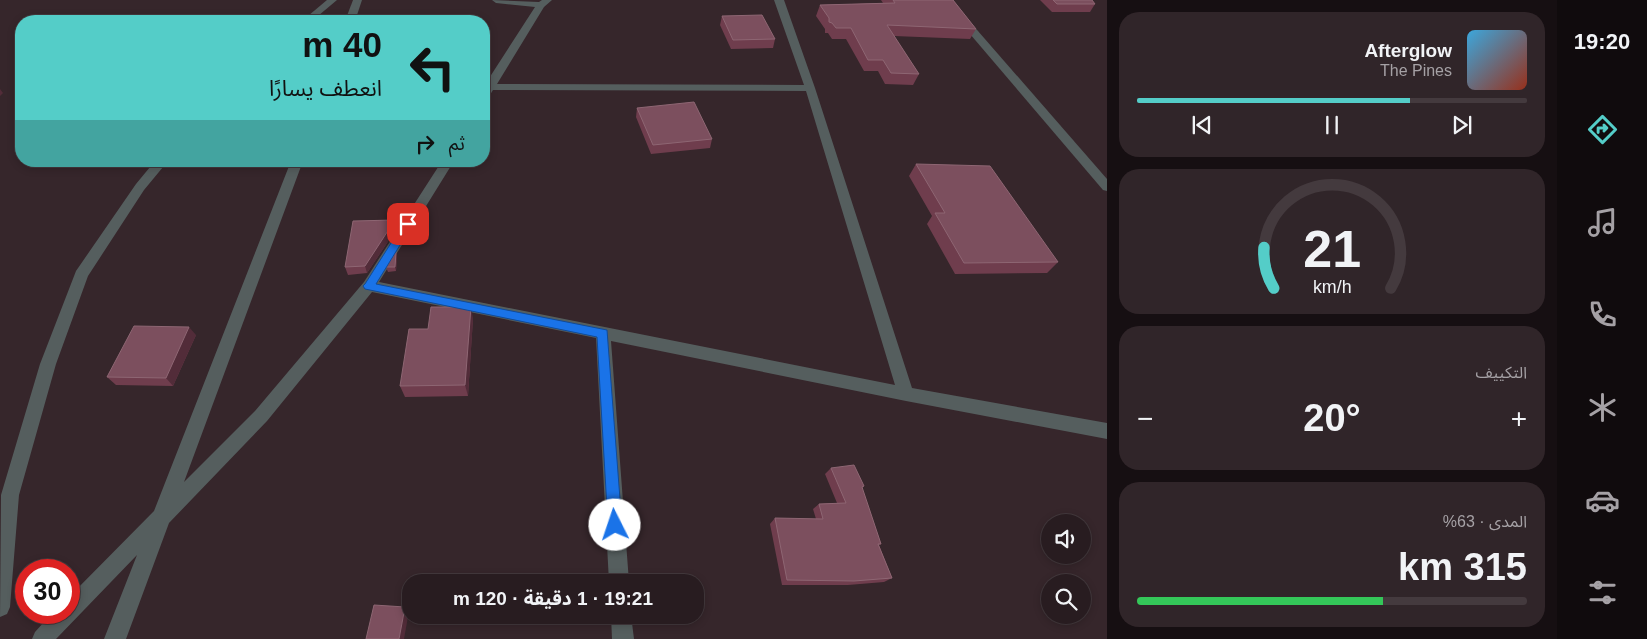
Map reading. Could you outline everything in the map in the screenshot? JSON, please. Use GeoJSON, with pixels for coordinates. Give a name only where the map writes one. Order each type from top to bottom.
{"type":"FeatureCollection","features":[{"type":"Feature","properties":{"kind":"street"},"geometry":{"type":"LineString","coordinates":[[314,15],[332,0]]}},
{"type":"Feature","properties":{"kind":"street"},"geometry":{"type":"LineString","coordinates":[[352,15],[358,0]]}},
{"type":"Feature","properties":{"kind":"street"},"geometry":{"type":"LineString","coordinates":[[496,0],[545,3]]}},
{"type":"Feature","properties":{"kind":"street"},"geometry":{"type":"LineString","coordinates":[[778,0],[810,88],[906,394]]}},
{"type":"Feature","properties":{"kind":"street"},"geometry":{"type":"LineString","coordinates":[[946,0],[1107,187]]}},
{"type":"Feature","properties":{"kind":"street"},"geometry":{"type":"LineString","coordinates":[[490,85],[545,3]]}},
{"type":"Feature","properties":{"kind":"street"},"geometry":{"type":"LineString","coordinates":[[490,90],[501,88],[810,88]]}},
{"type":"Feature","properties":{"kind":"street"},"geometry":{"type":"LineString","coordinates":[[0,607],[10,495],[48,364],[81,275],[140,187],[157,167]]}},
{"type":"Feature","properties":{"kind":"street"},"geometry":{"type":"LineString","coordinates":[[115,639],[294,167]]}},
{"type":"Feature","properties":{"kind":"street"},"geometry":{"type":"LineString","coordinates":[[80,600],[261,416],[369,286],[444,167]]}},
{"type":"Feature","properties":{"kind":"street"},"geometry":{"type":"LineString","coordinates":[[369,286],[906,394],[1107,431]]}},
{"type":"Feature","properties":{"kind":"street"},"geometry":{"type":"LineString","coordinates":[[603,334],[618,574]]}},
{"type":"Feature","properties":{"kind":"street"},"geometry":{"type":"LineString","coordinates":[[42,639],[56,624]]}},
{"type":"Feature","properties":{"kind":"street"},"geometry":{"type":"LineString","coordinates":[[622,624],[623,639]]}},
{"type":"Feature","properties":{"kind":"building"},"geometry":{"type":"Polygon","coordinates":[[[893,0],[953,0],[976,29],[887,25],[919,74],[891,73],[883,60],[868,60],[851,28],[836,28],[829,22],[829,18],[820,5],[895,3],[893,0]]]}},
{"type":"Feature","properties":{"kind":"building"},"geometry":{"type":"Polygon","coordinates":[[[1053,0],[1092,0],[1095,4],[1057,4],[1053,0]]]}},
{"type":"Feature","properties":{"kind":"building"},"geometry":{"type":"Polygon","coordinates":[[[762,15],[775,39],[733,40],[722,16],[762,15]]]}},
{"type":"Feature","properties":{"kind":"building"},"geometry":{"type":"Polygon","coordinates":[[[694,102],[712,139],[653,145],[637,108],[694,102]]]}},
{"type":"Feature","properties":{"kind":"building"},"geometry":{"type":"Polygon","coordinates":[[[916,164],[990,166],[1058,262],[964,263],[935,213],[945,213],[916,164]]]}},
{"type":"Feature","properties":{"kind":"building"},"geometry":{"type":"Polygon","coordinates":[[[395,220],[365,266],[345,267],[353,221],[395,220]]]}},
{"type":"Feature","properties":{"kind":"building"},"geometry":{"type":"Polygon","coordinates":[[[396,252],[395,267],[386,267],[396,252]]]}},
{"type":"Feature","properties":{"kind":"building"},"geometry":{"type":"Polygon","coordinates":[[[431,307],[471,307],[465,385],[400,386],[409,329],[428,329],[431,307]]]}},
{"type":"Feature","properties":{"kind":"building"},"geometry":{"type":"Polygon","coordinates":[[[134,326],[189,327],[166,378],[107,377],[134,326]]]}},
{"type":"Feature","properties":{"kind":"building"},"geometry":{"type":"Polygon","coordinates":[[[854,465],[864,486],[862,487],[881,544],[878,544],[892,578],[854,581],[787,580],[775,518],[823,519],[819,504],[846,503],[831,468],[854,465]]]}},
{"type":"Feature","properties":{"kind":"building"},"geometry":{"type":"Polygon","coordinates":[[[374,605],[402,607],[402,623],[399,639],[366,639],[374,605]]]}},
{"type":"Feature","properties":{"kind":"route"},"geometry":{"type":"LineString","coordinates":[[408,224],[369,286],[603,334],[615,525]]}}]}
